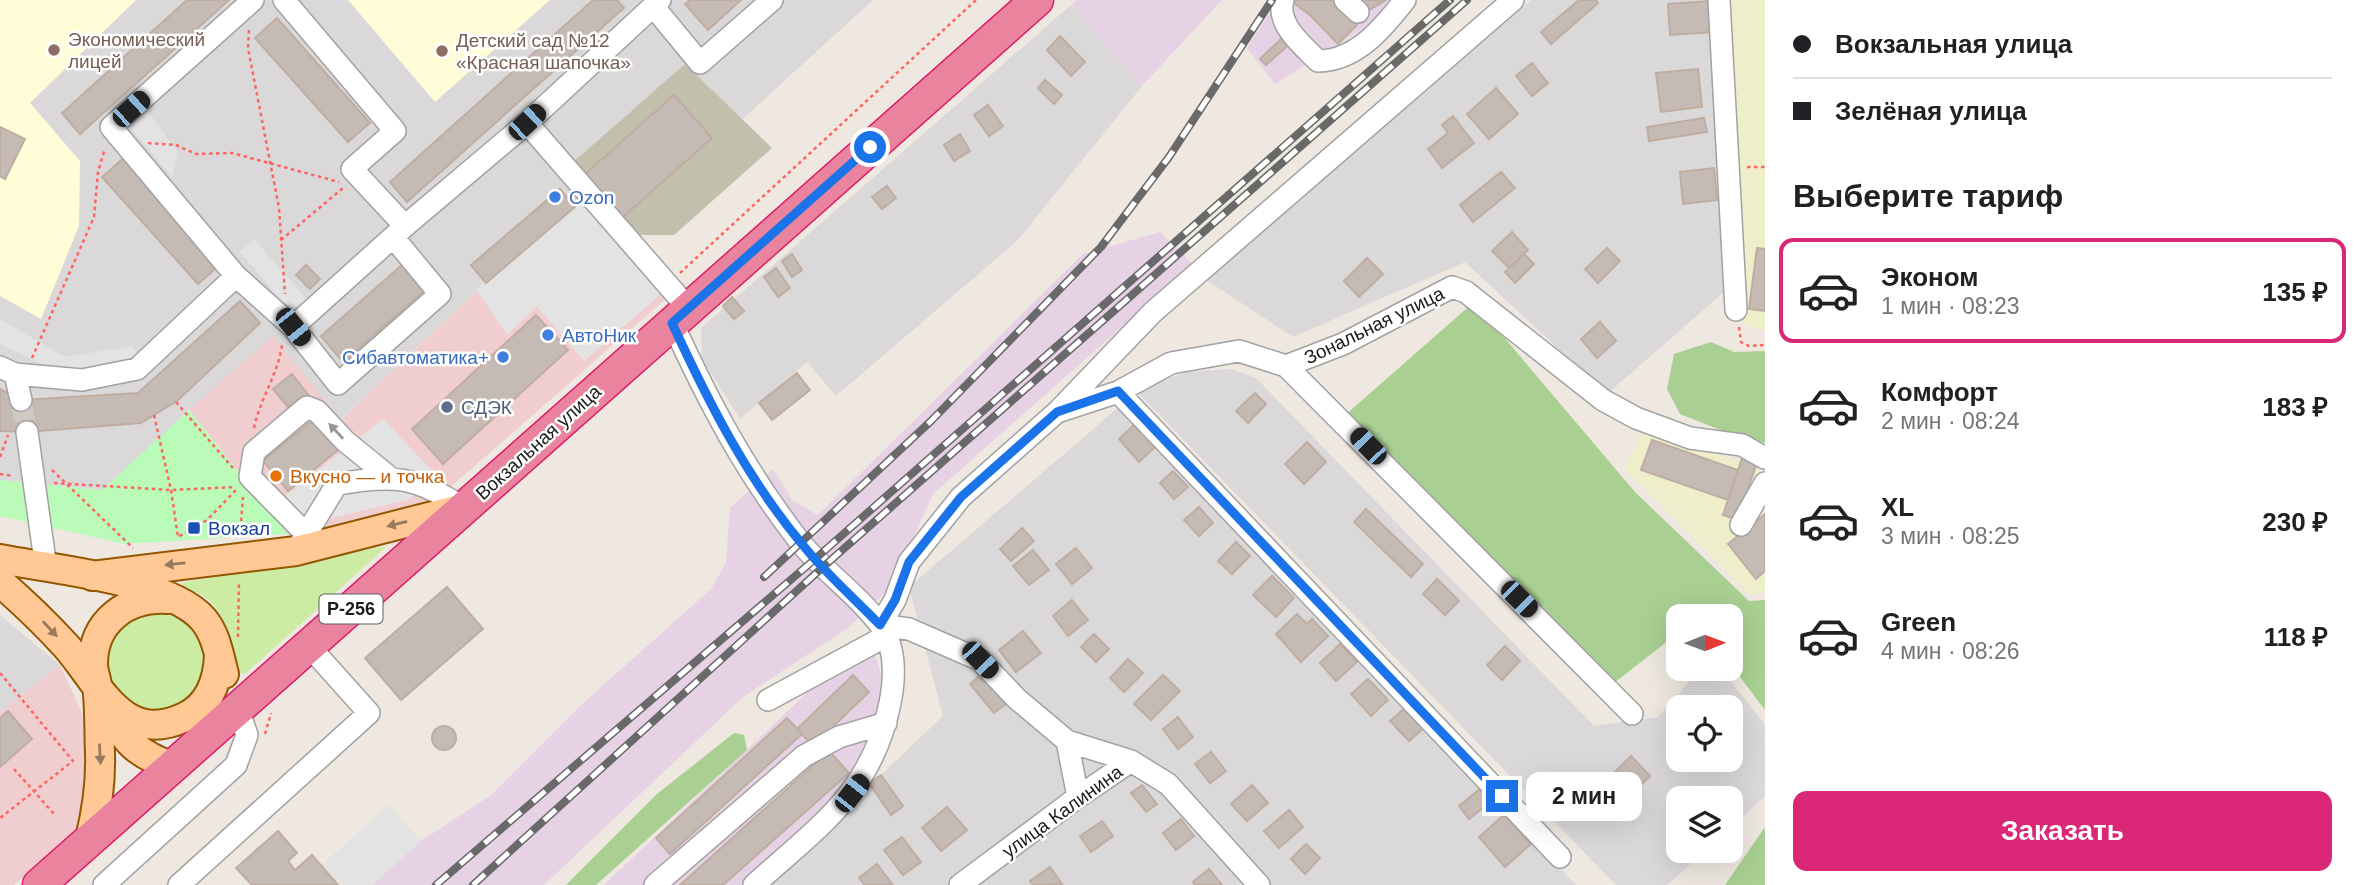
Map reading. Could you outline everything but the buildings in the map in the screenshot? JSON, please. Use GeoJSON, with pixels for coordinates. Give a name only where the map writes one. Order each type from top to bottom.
{"type":"FeatureCollection","features":[{"type":"Feature","properties":{"kind":"highway","name":"Вокзальная улица"},"geometry":{"type":"LineString","coordinates":[[39,885],[173,767],[238,702],[309,646],[464,508],[676,305],[1032,2]]}},
{"type":"Feature","properties":{"kind":"main road"},"geometry":{"type":"LineString","coordinates":[[92,576],[153,566],[240,560],[300,542],[464,508]]}},
{"type":"Feature","properties":{"kind":"main road"},"geometry":{"type":"LineString","coordinates":[[0,559],[144,587],[188,607],[203,619],[214,636],[228,647],[238,702]]}},
{"type":"Feature","properties":{"kind":"main road"},"geometry":{"type":"LineString","coordinates":[[0,582],[44,622],[104,696],[125,717],[141,723],[175,722],[191,714],[208,696],[228,647]]}},
{"type":"Feature","properties":{"kind":"main road"},"geometry":{"type":"LineString","coordinates":[[170,599],[150,598],[131,603],[114,613],[102,628],[94,647],[93,666],[116,725],[128,743],[148,758],[173,767]]}},
{"type":"Feature","properties":{"kind":"main road"},"geometry":{"type":"LineString","coordinates":[[90,839],[99,805],[104,696]]}},
{"type":"Feature","properties":{"kind":"street"},"geometry":{"type":"LineString","coordinates":[[253,0],[117,134],[236,276],[290,324],[338,384],[440,294],[399,232],[352,169],[395,131],[284,0]]}},
{"type":"Feature","properties":{"kind":"street"},"geometry":{"type":"LineString","coordinates":[[290,324],[527,122],[657,3],[700,63],[772,0]]}},
{"type":"Feature","properties":{"kind":"street"},"geometry":{"type":"LineString","coordinates":[[1283,0],[1282,18],[1299,43],[1318,61],[1335,61],[1363,45],[1405,0]]}},
{"type":"Feature","properties":{"kind":"street"},"geometry":{"type":"LineString","coordinates":[[883,631],[909,562],[961,497],[1057,412],[1153,312],[1513,0]]}},
{"type":"Feature","properties":{"kind":"street"},"geometry":{"type":"LineString","coordinates":[[1719,0],[1737,310]]}},
{"type":"Feature","properties":{"kind":"street"},"geometry":{"type":"LineString","coordinates":[[527,122],[676,305],[707,400],[769,501],[810,554],[883,631],[893,658],[894,685],[877,753],[849,797],[754,885]]}},
{"type":"Feature","properties":{"kind":"street"},"geometry":{"type":"LineString","coordinates":[[21,400],[13,372],[82,380],[137,369],[236,276]]}},
{"type":"Feature","properties":{"kind":"street","name":"Зональная улица"},"geometry":{"type":"LineString","coordinates":[[1057,412],[1118,391],[1171,363],[1239,351],[1286,366],[1343,344],[1451,287],[1466,292],[1603,400],[1636,418],[1690,438],[1742,445],[1765,458]]}},
{"type":"Feature","properties":{"kind":"street"},"geometry":{"type":"LineString","coordinates":[[1286,366],[1632,714]]}},
{"type":"Feature","properties":{"kind":"street"},"geometry":{"type":"LineString","coordinates":[[1118,391],[1560,857]]}},
{"type":"Feature","properties":{"kind":"street"},"geometry":{"type":"LineString","coordinates":[[387,476],[345,441],[317,411],[307,407],[254,452],[250,477],[300,542],[337,484],[387,476],[430,486],[464,508]]}},
{"type":"Feature","properties":{"kind":"street"},"geometry":{"type":"LineString","coordinates":[[21,436],[33,480],[46,568]]}},
{"type":"Feature","properties":{"kind":"street"},"geometry":{"type":"LineString","coordinates":[[1741,525],[1765,483]]}},
{"type":"Feature","properties":{"kind":"street"},"geometry":{"type":"LineString","coordinates":[[768,701],[883,631],[909,629],[980,660],[1017,699],[1067,741],[1131,761],[1168,783],[1259,885]]}},
{"type":"Feature","properties":{"kind":"street"},"geometry":{"type":"LineString","coordinates":[[179,885],[369,713],[309,646]]}},
{"type":"Feature","properties":{"kind":"street"},"geometry":{"type":"LineString","coordinates":[[104,885],[236,765],[247,735],[238,702]]}},
{"type":"Feature","properties":{"kind":"street"},"geometry":{"type":"LineString","coordinates":[[655,885],[804,756],[839,737],[886,723]]}},
{"type":"Feature","properties":{"kind":"street"},"geometry":{"type":"LineString","coordinates":[[1067,741],[1078,797]]}},
{"type":"Feature","properties":{"kind":"street","name":"улица Калинина"},"geometry":{"type":"LineString","coordinates":[[960,885],[1131,761]]}},
{"type":"Feature","properties":{"kind":"path"},"geometry":{"type":"LineString","coordinates":[[253,0],[249,16],[248,48],[272,165],[290,324],[281,358],[258,410],[253,434]]}},
{"type":"Feature","properties":{"kind":"path"},"geometry":{"type":"LineString","coordinates":[[676,305],[976,0]]}},
{"type":"Feature","properties":{"kind":"path"},"geometry":{"type":"LineString","coordinates":[[13,372],[94,217],[98,172],[117,134],[176,145],[195,154],[232,153],[348,184],[281,240]]}},
{"type":"Feature","properties":{"kind":"path"},"geometry":{"type":"LineString","coordinates":[[1737,310],[1741,342],[1749,346],[1765,345]]}},
{"type":"Feature","properties":{"kind":"path"},"geometry":{"type":"LineString","coordinates":[[176,402],[237,472]]}},
{"type":"Feature","properties":{"kind":"path"},"geometry":{"type":"LineString","coordinates":[[154,415],[171,490],[178,537],[207,520],[244,481]]}},
{"type":"Feature","properties":{"kind":"path"},"geometry":{"type":"LineString","coordinates":[[0,457],[21,436],[153,566]]}},
{"type":"Feature","properties":{"kind":"path"},"geometry":{"type":"LineString","coordinates":[[0,474],[67,484],[171,490],[243,487],[240,560],[228,647]]}},
{"type":"Feature","properties":{"kind":"path"},"geometry":{"type":"LineString","coordinates":[[0,673],[73,761],[0,818]]}},
{"type":"Feature","properties":{"kind":"path"},"geometry":{"type":"LineString","coordinates":[[238,702],[273,706],[263,742]]}},
{"type":"Feature","properties":{"kind":"path"},"geometry":{"type":"LineString","coordinates":[[14,769],[55,816]]}},
{"type":"Feature","properties":{"kind":"shaded area"},"geometry":{"type":"Polygon","coordinates":[[[0,0],[873,0],[621,230],[582,191],[340,420],[273,336],[102,490],[0,480],[0,0]]]}},
{"type":"Feature","properties":{"kind":"shaded area"},"geometry":{"type":"Polygon","coordinates":[[[0,0],[136,0],[30,103],[80,161],[79,226],[41,319],[0,296],[0,0]]]}},
{"type":"Feature","properties":{"kind":"shaded area","name":"Детский сад №12 «Красная шапочка»"},"geometry":{"type":"Polygon","coordinates":[[[348,0],[550,0],[435,102],[348,0]]]}},
{"type":"Feature","properties":{"kind":"shaded area"},"geometry":{"type":"Polygon","coordinates":[[[1077,0],[1222,0],[1142,86],[1071,5],[1077,0]]]}},
{"type":"Feature","properties":{"kind":"shaded area"},"geometry":{"type":"Polygon","coordinates":[[[1278,0],[1395,0],[1363,29],[1275,84],[1247,48],[1278,0]]]}},
{"type":"Feature","properties":{"kind":"shaded area"},"geometry":{"type":"Polygon","coordinates":[[[1531,0],[1714,0],[1730,167],[1724,292],[1607,394],[1465,262],[1293,337],[1205,279],[1531,0]]]}},
{"type":"Feature","properties":{"kind":"shaded area"},"geometry":{"type":"Polygon","coordinates":[[[1071,5],[1142,86],[1017,241],[836,396],[807,362],[740,419],[702,359],[701,328],[1071,5]]]}},
{"type":"Feature","properties":{"kind":"shaded area"},"geometry":{"type":"Polygon","coordinates":[[[685,64],[772,148],[674,235],[630,235],[570,165],[685,64]]]}},
{"type":"Feature","properties":{"kind":"shaded area"},"geometry":{"type":"Polygon","coordinates":[[[149,113],[178,152],[172,177],[131,128],[149,113]]]}},
{"type":"Feature","properties":{"kind":"shaded area"},"geometry":{"type":"Polygon","coordinates":[[[582,191],[670,295],[439,497],[326,530],[288,534],[189,410],[273,336],[341,420],[582,191]]]}},
{"type":"Feature","properties":{"kind":"shaded area"},"geometry":{"type":"Polygon","coordinates":[[[581,196],[661,294],[584,361],[537,306],[507,335],[476,289],[581,196]]]}},
{"type":"Feature","properties":{"kind":"shaded area"},"geometry":{"type":"Polygon","coordinates":[[[1160,232],[1193,264],[933,494],[890,588],[848,628],[743,697],[544,885],[372,885],[421,841],[491,795],[582,704],[711,589],[726,563],[730,508],[773,469],[793,501],[818,515],[1083,254],[1160,232]]]}},
{"type":"Feature","properties":{"kind":"shaded area"},"geometry":{"type":"Polygon","coordinates":[[[254,239],[309,302],[294,315],[239,251],[254,239]]]}},
{"type":"Feature","properties":{"kind":"shaded area"},"geometry":{"type":"Polygon","coordinates":[[[0,319],[65,357],[132,346],[141,357],[61,373],[0,344],[0,319]]]}},
{"type":"Feature","properties":{"kind":"shaded area"},"geometry":{"type":"Polygon","coordinates":[[[1231,369],[1256,378],[1594,726],[1658,717],[1666,708],[1666,772],[1743,772],[1743,697],[1765,725],[1765,796],[1743,816],[1743,786],[1666,786],[1666,863],[1692,863],[1667,885],[1616,885],[1136,391],[1186,372],[1231,369]]]}},
{"type":"Feature","properties":{"kind":"shaded area"},"geometry":{"type":"Polygon","coordinates":[[[1119,407],[1576,885],[765,885],[943,716],[909,587],[1119,407]]]}},
{"type":"Feature","properties":{"kind":"shaded area"},"geometry":{"type":"Polygon","coordinates":[[[383,419],[441,480],[407,500],[303,525],[280,500],[383,419]]]}},
{"type":"Feature","properties":{"kind":"shaded area"},"geometry":{"type":"Polygon","coordinates":[[[0,615],[60,665],[0,712],[0,615]]]}},
{"type":"Feature","properties":{"kind":"shaded area"},"geometry":{"type":"Polygon","coordinates":[[[868,635],[883,679],[881,709],[838,801],[748,885],[604,885],[868,635]]]}},
{"type":"Feature","properties":{"kind":"shaded area"},"geometry":{"type":"Polygon","coordinates":[[[60,665],[84,717],[94,759],[85,817],[65,841],[14,885],[0,885],[0,712],[60,665]]]}},
{"type":"Feature","properties":{"kind":"shaded area"},"geometry":{"type":"Polygon","coordinates":[[[1690,681],[1730,681],[1741,695],[1677,695],[1690,681]]]}},
{"type":"Feature","properties":{"kind":"shaded area"},"geometry":{"type":"Polygon","coordinates":[[[389,805],[421,841],[372,885],[330,885],[317,869],[389,805]]]}},
{"type":"Feature","properties":{"kind":"green space"},"geometry":{"type":"Polygon","coordinates":[[[1725,0],[1765,0],[1765,164],[1760,165],[1765,166],[1765,331],[1742,323],[1736,165],[1725,0]]]}},
{"type":"Feature","properties":{"kind":"green space"},"geometry":{"type":"Polygon","coordinates":[[[1474,302],[1635,492],[1749,601],[1765,600],[1765,710],[1743,681],[1743,604],[1666,604],[1666,642],[1600,694],[1335,424],[1474,302]]]}},
{"type":"Feature","properties":{"kind":"green space"},"geometry":{"type":"Polygon","coordinates":[[[1711,342],[1734,352],[1765,351],[1765,443],[1728,433],[1680,414],[1667,389],[1674,354],[1711,342]]]}},
{"type":"Feature","properties":{"kind":"green space"},"geometry":{"type":"Polygon","coordinates":[[[189,410],[288,534],[125,544],[0,516],[0,480],[102,490],[189,410]]]}},
{"type":"Feature","properties":{"kind":"green space"},"geometry":{"type":"Polygon","coordinates":[[[1644,426],[1761,471],[1765,476],[1765,591],[1752,596],[1625,469],[1644,426]]]}},
{"type":"Feature","properties":{"kind":"green space"},"geometry":{"type":"Polygon","coordinates":[[[387,546],[245,674],[239,673],[230,634],[216,608],[206,598],[184,587],[182,583],[387,546]]]}},
{"type":"Feature","properties":{"kind":"green space"},"geometry":{"type":"Polygon","coordinates":[[[155,610],[175,614],[191,625],[202,641],[206,661],[202,681],[191,697],[175,708],[155,712],[135,708],[119,697],[108,681],[104,661],[108,641],[119,625],[135,614],[155,610]]]}},
{"type":"Feature","properties":{"kind":"green space"},"geometry":{"type":"Polygon","coordinates":[[[734,733],[744,735],[747,750],[596,885],[566,885],[657,794],[734,733]]]}},
{"type":"Feature","properties":{"kind":"green space"},"geometry":{"type":"Polygon","coordinates":[[[1765,827],[1765,885],[1725,885],[1740,863],[1743,863],[1743,859],[1765,827]]]}},
{"type":"Feature","properties":{"kind":"tunnel"},"geometry":{"type":"LineString","coordinates":[[21,400],[27,432]]}},
{"type":"Feature","properties":{"kind":"railway"},"geometry":{"type":"LineString","coordinates":[[764,577],[931,421],[1101,247],[1169,157],[1272,0]]}},
{"type":"Feature","properties":{"kind":"railway"},"geometry":{"type":"LineString","coordinates":[[436,885],[815,559],[1450,0]]}},
{"type":"Feature","properties":{"kind":"railway"},"geometry":{"type":"LineString","coordinates":[[473,885],[823,567],[1467,0]]}},
{"type":"Feature","properties":{"kind":"place","name":"Экономический лицей"},"geometry":{"type":"Point","coordinates":[54,50]}},
{"type":"Feature","properties":{"kind":"place","name":"Детский сад №12 «Красная шапочка»"},"geometry":{"type":"Point","coordinates":[442,51]}},
{"type":"Feature","properties":{"kind":"place","name":"Ozon"},"geometry":{"type":"Point","coordinates":[555,197]}},
{"type":"Feature","properties":{"kind":"place","name":"АвтоНик"},"geometry":{"type":"Point","coordinates":[548,335]}},
{"type":"Feature","properties":{"kind":"place","name":"Сибавтоматика+"},"geometry":{"type":"Point","coordinates":[503,357]}},
{"type":"Feature","properties":{"kind":"place","name":"СДЭК"},"geometry":{"type":"Point","coordinates":[447,407]}},
{"type":"Feature","properties":{"kind":"place","name":"Вкусно — и точка"},"geometry":{"type":"Point","coordinates":[276,476]}},
{"type":"Feature","properties":{"kind":"place","name":"Вокзал"},"geometry":{"type":"Point","coordinates":[194,528]}},
{"type":"Feature","properties":{"kind":"route"},"geometry":{"type":"LineString","coordinates":[[870,147],[672,323],[707,400],[742,460],[785,523],[822,567],[880,625],[895,600],[909,562],[961,497],[1057,412],[1118,391],[1502,796]]}}]}
